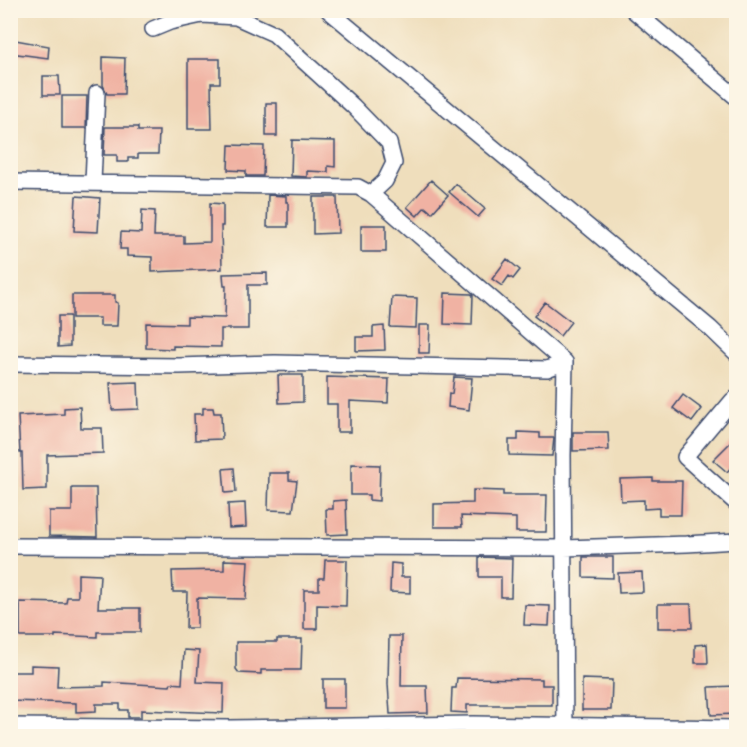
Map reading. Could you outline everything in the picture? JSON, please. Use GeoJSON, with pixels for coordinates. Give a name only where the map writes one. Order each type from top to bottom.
{"type":"FeatureCollection","features":[{"type":"Feature","properties":{"kind":"street"},"geometry":{"type":"LineString","coordinates":[[328,10],[701,320],[736,353]]}},
{"type":"Feature","properties":{"kind":"street"},"geometry":{"type":"LineString","coordinates":[[633,10],[736,97]]}},
{"type":"Feature","properties":{"kind":"street"},"geometry":{"type":"LineString","coordinates":[[153,29],[170,22],[202,15],[236,17],[274,34],[353,106],[389,143],[394,163],[385,181],[371,194]]}},
{"type":"Feature","properties":{"kind":"street"},"geometry":{"type":"LineString","coordinates":[[93,182],[97,93]]}},
{"type":"Feature","properties":{"kind":"street"},"geometry":{"type":"LineString","coordinates":[[10,182],[346,185],[358,187],[371,194],[564,362]]}},
{"type":"Feature","properties":{"kind":"street"},"geometry":{"type":"LineString","coordinates":[[10,364],[179,366],[275,363],[547,369],[564,362]]}},
{"type":"Feature","properties":{"kind":"street"},"geometry":{"type":"LineString","coordinates":[[564,362],[562,455],[565,731]]}},
{"type":"Feature","properties":{"kind":"street"},"geometry":{"type":"LineString","coordinates":[[736,398],[707,428],[685,457],[736,503]]}},
{"type":"Feature","properties":{"kind":"street"},"geometry":{"type":"LineString","coordinates":[[10,546],[564,548],[736,541]]}},
{"type":"Feature","properties":{"kind":"street"},"geometry":{"type":"LineString","coordinates":[[10,726],[230,728],[473,724],[565,731],[736,728]]}},
{"type":"Feature","properties":{"kind":"building"},"geometry":{"type":"Polygon","coordinates":[[[10,39],[49,46],[48,58],[10,53],[10,39]]]}},
{"type":"Feature","properties":{"kind":"building"},"geometry":{"type":"Polygon","coordinates":[[[103,57],[125,58],[124,94],[107,94],[103,85],[103,57]]]}},
{"type":"Feature","properties":{"kind":"building"},"geometry":{"type":"Polygon","coordinates":[[[188,59],[220,59],[220,83],[211,83],[212,129],[188,129],[188,59]]]}},
{"type":"Feature","properties":{"kind":"building"},"geometry":{"type":"Polygon","coordinates":[[[43,76],[59,76],[60,95],[43,95],[43,76]]]}},
{"type":"Feature","properties":{"kind":"building"},"geometry":{"type":"Polygon","coordinates":[[[62,96],[87,96],[86,128],[62,128],[62,96]]]}},
{"type":"Feature","properties":{"kind":"building"},"geometry":{"type":"Polygon","coordinates":[[[266,103],[277,103],[277,136],[266,136],[266,103]]]}},
{"type":"Feature","properties":{"kind":"building"},"geometry":{"type":"Polygon","coordinates":[[[105,127],[138,127],[138,131],[159,131],[158,154],[138,154],[138,158],[128,158],[128,162],[117,162],[117,155],[104,155],[105,127]]]}},
{"type":"Feature","properties":{"kind":"building"},"geometry":{"type":"Polygon","coordinates":[[[292,140],[335,141],[335,167],[328,166],[328,172],[307,171],[307,177],[291,176],[292,140]]]}},
{"type":"Feature","properties":{"kind":"building"},"geometry":{"type":"Polygon","coordinates":[[[229,145],[264,146],[263,176],[246,176],[246,171],[228,170],[229,145]]]}},
{"type":"Feature","properties":{"kind":"building"},"geometry":{"type":"Polygon","coordinates":[[[431,180],[448,195],[432,213],[425,207],[417,216],[407,207],[431,180]]]}},
{"type":"Feature","properties":{"kind":"building"},"geometry":{"type":"Polygon","coordinates":[[[456,184],[485,209],[478,217],[449,192],[456,184]]]}},
{"type":"Feature","properties":{"kind":"building"},"geometry":{"type":"Polygon","coordinates":[[[268,195],[286,196],[288,227],[267,227],[268,195]]]}},
{"type":"Feature","properties":{"kind":"building"},"geometry":{"type":"Polygon","coordinates":[[[76,196],[100,198],[98,232],[74,231],[76,196]]]}},
{"type":"Feature","properties":{"kind":"building"},"geometry":{"type":"Polygon","coordinates":[[[313,197],[337,197],[338,233],[313,234],[313,197]]]}},
{"type":"Feature","properties":{"kind":"building"},"geometry":{"type":"Polygon","coordinates":[[[210,203],[223,204],[222,269],[152,272],[152,257],[127,256],[127,249],[120,249],[121,232],[141,233],[142,210],[155,211],[154,236],[184,236],[184,243],[210,242],[210,203]]]}},
{"type":"Feature","properties":{"kind":"building"},"geometry":{"type":"Polygon","coordinates":[[[361,225],[386,225],[386,252],[361,252],[361,225]]]}},
{"type":"Feature","properties":{"kind":"building"},"geometry":{"type":"Polygon","coordinates":[[[507,259],[520,270],[513,279],[509,276],[502,286],[492,279],[507,259]]]}},
{"type":"Feature","properties":{"kind":"building"},"geometry":{"type":"Polygon","coordinates":[[[267,273],[267,285],[248,285],[248,329],[221,329],[221,347],[146,348],[146,323],[187,324],[187,317],[225,318],[226,286],[224,286],[223,274],[267,273]]]}},
{"type":"Feature","properties":{"kind":"building"},"geometry":{"type":"Polygon","coordinates":[[[445,293],[473,295],[472,325],[444,324],[445,293]]]}},
{"type":"Feature","properties":{"kind":"building"},"geometry":{"type":"Polygon","coordinates":[[[72,295],[115,295],[115,302],[118,303],[117,326],[100,326],[100,318],[72,318],[72,295]]]}},
{"type":"Feature","properties":{"kind":"building"},"geometry":{"type":"Polygon","coordinates":[[[392,297],[417,298],[416,328],[390,327],[392,297]]]}},
{"type":"Feature","properties":{"kind":"building"},"geometry":{"type":"Polygon","coordinates":[[[545,302],[571,322],[560,336],[534,316],[545,302]]]}},
{"type":"Feature","properties":{"kind":"building"},"geometry":{"type":"Polygon","coordinates":[[[58,316],[70,316],[70,346],[58,347],[58,316]]]}},
{"type":"Feature","properties":{"kind":"building"},"geometry":{"type":"Polygon","coordinates":[[[419,325],[430,325],[429,353],[419,353],[419,325]]]}},
{"type":"Feature","properties":{"kind":"building"},"geometry":{"type":"Polygon","coordinates":[[[384,326],[385,350],[356,351],[356,337],[373,337],[373,327],[384,326]]]}},
{"type":"Feature","properties":{"kind":"building"},"geometry":{"type":"Polygon","coordinates":[[[278,375],[303,375],[303,402],[279,403],[278,375]]]}},
{"type":"Feature","properties":{"kind":"building"},"geometry":{"type":"Polygon","coordinates":[[[327,377],[389,379],[388,403],[350,401],[350,432],[337,432],[337,404],[327,404],[327,377]]]}},
{"type":"Feature","properties":{"kind":"building"},"geometry":{"type":"Polygon","coordinates":[[[454,377],[472,378],[469,410],[448,407],[454,377]]]}},
{"type":"Feature","properties":{"kind":"building"},"geometry":{"type":"Polygon","coordinates":[[[138,382],[139,409],[112,410],[110,383],[138,382]]]}},
{"type":"Feature","properties":{"kind":"building"},"geometry":{"type":"Polygon","coordinates":[[[683,395],[702,409],[692,422],[673,408],[683,395]]]}},
{"type":"Feature","properties":{"kind":"building"},"geometry":{"type":"Polygon","coordinates":[[[80,407],[81,428],[102,428],[103,453],[47,455],[47,489],[23,490],[18,416],[64,414],[64,408],[80,407]]]}},
{"type":"Feature","properties":{"kind":"building"},"geometry":{"type":"Polygon","coordinates":[[[203,408],[213,408],[214,413],[221,413],[222,439],[195,440],[194,414],[203,414],[203,408]]]}},
{"type":"Feature","properties":{"kind":"building"},"geometry":{"type":"Polygon","coordinates":[[[518,432],[540,433],[540,438],[554,438],[552,456],[509,455],[509,440],[518,440],[518,432]]]}},
{"type":"Feature","properties":{"kind":"building"},"geometry":{"type":"Polygon","coordinates":[[[573,432],[608,432],[609,450],[573,451],[573,432]]]}},
{"type":"Feature","properties":{"kind":"building"},"geometry":{"type":"Polygon","coordinates":[[[731,442],[736,447],[736,462],[727,472],[713,460],[731,442]]]}},
{"type":"Feature","properties":{"kind":"building"},"geometry":{"type":"Polygon","coordinates":[[[351,464],[380,465],[379,501],[369,500],[369,495],[351,495],[351,464]]]}},
{"type":"Feature","properties":{"kind":"building"},"geometry":{"type":"Polygon","coordinates":[[[234,468],[236,492],[225,493],[223,469],[234,468]]]}},
{"type":"Feature","properties":{"kind":"building"},"geometry":{"type":"Polygon","coordinates":[[[269,473],[289,473],[289,480],[297,481],[293,511],[268,510],[269,473]]]}},
{"type":"Feature","properties":{"kind":"building"},"geometry":{"type":"Polygon","coordinates":[[[653,478],[653,481],[682,481],[681,515],[659,515],[659,508],[644,509],[644,500],[621,501],[620,479],[653,478]]]}},
{"type":"Feature","properties":{"kind":"building"},"geometry":{"type":"Polygon","coordinates":[[[72,488],[96,488],[97,537],[49,536],[49,511],[72,511],[72,488]]]}},
{"type":"Feature","properties":{"kind":"building"},"geometry":{"type":"Polygon","coordinates":[[[473,490],[503,491],[503,495],[547,495],[546,532],[516,532],[516,518],[461,516],[462,527],[434,527],[434,504],[473,503],[473,490]]]}},
{"type":"Feature","properties":{"kind":"building"},"geometry":{"type":"Polygon","coordinates":[[[346,500],[347,534],[327,535],[326,509],[333,509],[333,501],[346,500]]]}},
{"type":"Feature","properties":{"kind":"building"},"geometry":{"type":"Polygon","coordinates":[[[245,503],[246,527],[229,528],[228,504],[245,503]]]}},
{"type":"Feature","properties":{"kind":"building"},"geometry":{"type":"Polygon","coordinates":[[[479,557],[512,558],[511,597],[501,597],[501,577],[479,577],[479,557]]]}},
{"type":"Feature","properties":{"kind":"building"},"geometry":{"type":"Polygon","coordinates":[[[583,557],[613,557],[613,578],[583,577],[583,557]]]}},
{"type":"Feature","properties":{"kind":"building"},"geometry":{"type":"Polygon","coordinates":[[[224,560],[248,561],[246,599],[197,598],[197,628],[186,628],[187,592],[173,592],[172,571],[224,570],[224,560]]]}},
{"type":"Feature","properties":{"kind":"building"},"geometry":{"type":"Polygon","coordinates":[[[325,560],[347,560],[346,606],[317,605],[317,629],[304,629],[304,590],[319,590],[319,578],[324,578],[325,560]]]}},
{"type":"Feature","properties":{"kind":"building"},"geometry":{"type":"Polygon","coordinates":[[[391,563],[401,564],[401,577],[410,577],[410,593],[390,592],[391,563]]]}},
{"type":"Feature","properties":{"kind":"building"},"geometry":{"type":"Polygon","coordinates":[[[642,572],[643,592],[619,593],[618,573],[642,572]]]}},
{"type":"Feature","properties":{"kind":"building"},"geometry":{"type":"Polygon","coordinates":[[[78,574],[100,575],[98,608],[140,608],[140,632],[97,632],[97,637],[55,635],[55,637],[20,637],[20,602],[66,603],[67,597],[78,597],[78,574]]]}},
{"type":"Feature","properties":{"kind":"building"},"geometry":{"type":"Polygon","coordinates":[[[658,604],[691,604],[692,628],[658,628],[658,604]]]}},
{"type":"Feature","properties":{"kind":"building"},"geometry":{"type":"Polygon","coordinates":[[[525,605],[550,606],[549,626],[524,625],[525,605]]]}},
{"type":"Feature","properties":{"kind":"building"},"geometry":{"type":"Polygon","coordinates":[[[389,636],[402,636],[401,686],[427,686],[428,713],[390,714],[389,636]]]}},
{"type":"Feature","properties":{"kind":"building"},"geometry":{"type":"Polygon","coordinates":[[[277,639],[302,639],[301,670],[261,670],[261,674],[239,673],[236,669],[236,642],[277,642],[277,639]]]}},
{"type":"Feature","properties":{"kind":"building"},"geometry":{"type":"Polygon","coordinates":[[[707,644],[708,663],[695,663],[695,645],[707,644]]]}},
{"type":"Feature","properties":{"kind":"building"},"geometry":{"type":"Polygon","coordinates":[[[184,650],[199,651],[197,682],[224,683],[223,713],[141,710],[141,717],[128,717],[128,710],[120,710],[120,704],[96,704],[96,711],[76,712],[76,703],[10,701],[10,672],[31,672],[31,665],[58,666],[57,687],[104,686],[104,682],[170,686],[171,683],[182,684],[184,650]]]}},
{"type":"Feature","properties":{"kind":"building"},"geometry":{"type":"Polygon","coordinates":[[[457,678],[542,679],[542,685],[552,685],[552,705],[467,705],[467,713],[451,712],[452,688],[456,688],[457,678]]]}},
{"type":"Feature","properties":{"kind":"building"},"geometry":{"type":"Polygon","coordinates":[[[323,679],[345,679],[345,708],[323,708],[323,679]]]}},
{"type":"Feature","properties":{"kind":"building"},"geometry":{"type":"Polygon","coordinates":[[[582,679],[612,680],[611,710],[582,710],[582,679]]]}},
{"type":"Feature","properties":{"kind":"building"},"geometry":{"type":"Polygon","coordinates":[[[736,686],[736,714],[711,715],[709,687],[736,686]]]}}]}
